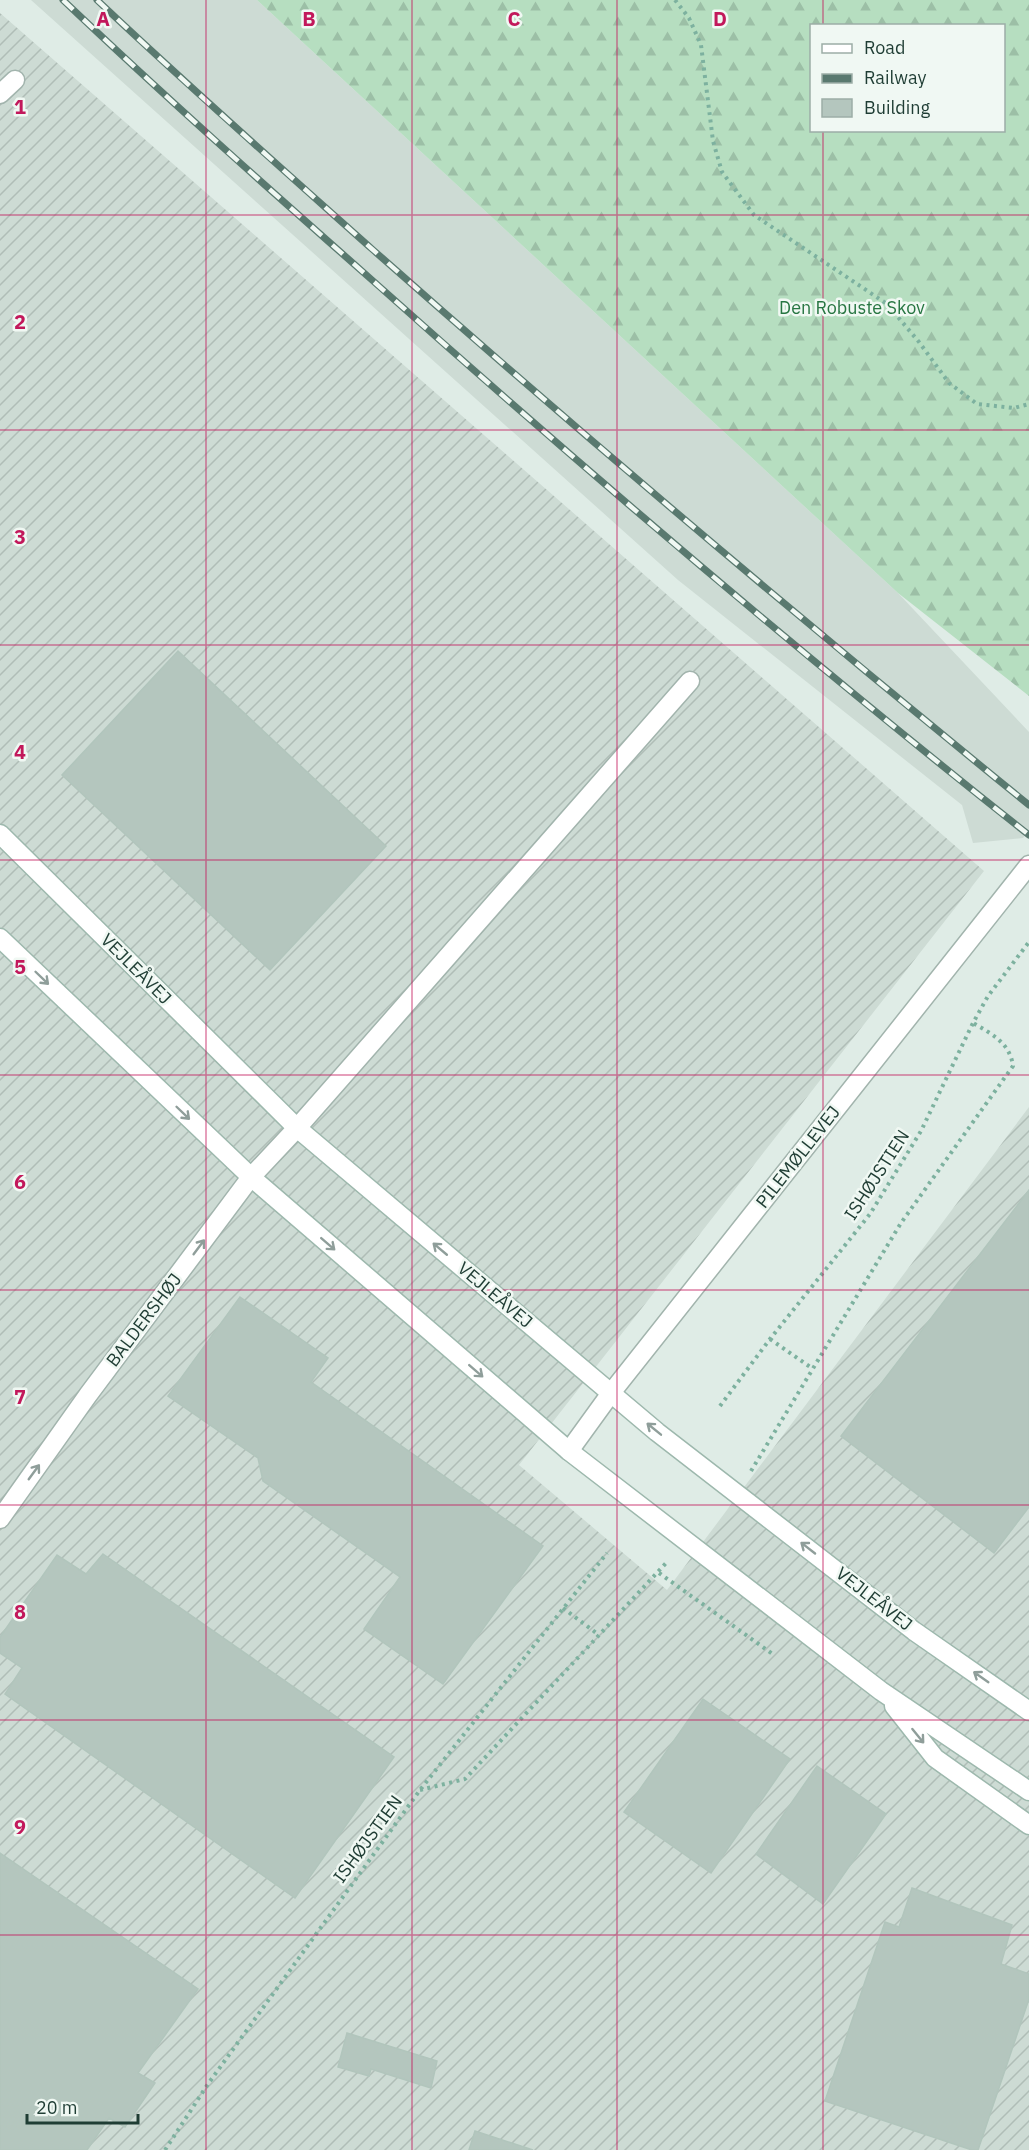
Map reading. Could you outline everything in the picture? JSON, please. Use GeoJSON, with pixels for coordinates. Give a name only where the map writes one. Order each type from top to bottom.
{"type":"FeatureCollection","features":[{"type":"Feature","properties":{"kind":"street"},"geometry":{"type":"LineString","coordinates":[[0,94],[15,80]]}},
{"type":"Feature","properties":{"kind":"street","name":"BALDERSHØJ"},"geometry":{"type":"LineString","coordinates":[[0,1519],[88,1395],[250,1177],[297,1128],[690,681]]}},
{"type":"Feature","properties":{"kind":"street","name":"VEJLEÅVEJ"},"geometry":{"type":"LineString","coordinates":[[0,834],[297,1128],[657,1432],[914,1631],[1029,1711]]}},
{"type":"Feature","properties":{"kind":"street","name":"PILEMØLLEVEJ"},"geometry":{"type":"LineString","coordinates":[[569,1451],[611,1393],[1029,865]]}},
{"type":"Feature","properties":{"kind":"street"},"geometry":{"type":"LineString","coordinates":[[0,938],[250,1177],[569,1451],[881,1690],[1029,1791]]}},
{"type":"Feature","properties":{"kind":"street"},"geometry":{"type":"LineString","coordinates":[[881,1690],[935,1758],[1029,1825]]}},
{"type":"Feature","properties":{"kind":"path"},"geometry":{"type":"LineString","coordinates":[[675,0],[689,18],[701,45],[713,141],[722,172],[754,215],[886,304],[919,342],[949,383],[977,404],[1014,408],[1029,404]]}},
{"type":"Feature","properties":{"kind":"path","name":"ISHØJSTIEN"},"geometry":{"type":"LineString","coordinates":[[720,1406],[770,1339],[870,1214],[921,1131],[988,996],[1029,942]]}},
{"type":"Feature","properties":{"kind":"path"},"geometry":{"type":"LineString","coordinates":[[740,1496],[753,1466],[902,1223],[1013,1066],[1011,1052],[993,1035],[973,1023]]}},
{"type":"Feature","properties":{"kind":"path"},"geometry":{"type":"LineString","coordinates":[[770,1339],[813,1369]]}},
{"type":"Feature","properties":{"kind":"path"},"geometry":{"type":"LineString","coordinates":[[420,1790],[465,1779],[658,1573],[685,1540]]}},
{"type":"Feature","properties":{"kind":"path","name":"ISHØJSTIEN"},"geometry":{"type":"LineString","coordinates":[[165,2150],[208,2084],[420,1790],[607,1553]]}},
{"type":"Feature","properties":{"kind":"path"},"geometry":{"type":"LineString","coordinates":[[658,1573],[774,1655]]}},
{"type":"Feature","properties":{"kind":"path"},"geometry":{"type":"LineString","coordinates":[[563,1608],[599,1635]]}},
{"type":"Feature","properties":{"kind":"shaded area"},"geometry":{"type":"Polygon","coordinates":[[[31,0],[257,0],[898,593],[1029,732],[1029,830],[1023,838],[973,843],[962,805],[678,580],[31,0]]]}},
{"type":"Feature","properties":{"kind":"shaded area"},"geometry":{"type":"Polygon","coordinates":[[[0,13],[984,871],[519,1465],[667,1590],[1029,1107],[1029,2150],[0,2150],[0,13]]]}},
{"type":"Feature","properties":{"kind":"green space","name":"Den Robuste Skov"},"geometry":{"type":"Polygon","coordinates":[[[257,0],[1029,0],[1029,696],[898,593],[257,0]]]}},
{"type":"Feature","properties":{"kind":"building"},"geometry":{"type":"Polygon","coordinates":[[[178,651],[386,846],[270,970],[62,775],[178,651]]]}},
{"type":"Feature","properties":{"kind":"building"},"geometry":{"type":"Polygon","coordinates":[[[1029,1190],[1029,1507],[994,1553],[841,1436],[1029,1190]]]}},
{"type":"Feature","properties":{"kind":"building"},"geometry":{"type":"Polygon","coordinates":[[[240,1297],[328,1358],[311,1382],[543,1546],[443,1684],[364,1629],[400,1577],[263,1481],[258,1458],[168,1396],[240,1297]]]}},
{"type":"Feature","properties":{"kind":"building"},"geometry":{"type":"Polygon","coordinates":[[[103,1554],[394,1757],[295,1898],[5,1694],[22,1668],[0,1653],[0,1637],[57,1555],[86,1574],[103,1554]]]}},
{"type":"Feature","properties":{"kind":"building"},"geometry":{"type":"Polygon","coordinates":[[[703,1699],[790,1759],[711,1873],[624,1812],[703,1699]]]}},
{"type":"Feature","properties":{"kind":"building"},"geometry":{"type":"Polygon","coordinates":[[[817,1766],[886,1814],[823,1904],[756,1854],[817,1766]]]}},
{"type":"Feature","properties":{"kind":"building"},"geometry":{"type":"Polygon","coordinates":[[[0,1853],[198,1989],[138,2073],[155,2083],[125,2127],[109,2118],[87,2150],[0,2150],[0,1853]]]}},
{"type":"Feature","properties":{"kind":"building"},"geometry":{"type":"Polygon","coordinates":[[[912,1888],[1012,1925],[1001,1964],[1029,1974],[1029,1999],[978,2150],[972,2150],[825,2101],[885,1922],[899,1927],[912,1888]]]}},
{"type":"Feature","properties":{"kind":"building"},"geometry":{"type":"Polygon","coordinates":[[[347,2033],[437,2061],[431,2088],[371,2069],[369,2076],[338,2067],[347,2033]]]}},
{"type":"Feature","properties":{"kind":"building"},"geometry":{"type":"Polygon","coordinates":[[[475,2131],[533,2150],[469,2150],[475,2131]]]}},
{"type":"Feature","properties":{"kind":"railway"},"geometry":{"type":"LineString","coordinates":[[63,0],[255,176],[615,493],[779,632],[1029,835]]}},
{"type":"Feature","properties":{"kind":"railway"},"geometry":{"type":"LineString","coordinates":[[97,0],[268,157],[534,391],[780,600],[1029,805]]}}]}
